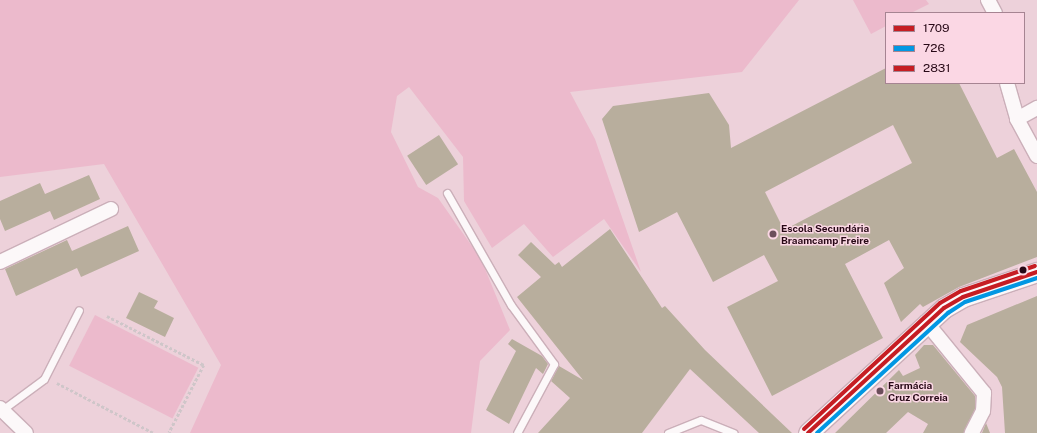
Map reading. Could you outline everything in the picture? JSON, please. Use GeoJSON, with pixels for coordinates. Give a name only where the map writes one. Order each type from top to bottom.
{"type":"FeatureCollection","features":[{"type":"Feature","properties":{"kind":"main road"},"geometry":{"type":"LineString","coordinates":[[808,433],[926,322],[964,297],[1037,272]]}},
{"type":"Feature","properties":{"kind":"street"},"geometry":{"type":"LineString","coordinates":[[988,0],[994,12]]}},
{"type":"Feature","properties":{"kind":"street"},"geometry":{"type":"LineString","coordinates":[[1007,84],[1017,119],[1037,156]]}},
{"type":"Feature","properties":{"kind":"street"},"geometry":{"type":"LineString","coordinates":[[1017,119],[1037,108]]}},
{"type":"Feature","properties":{"kind":"street"},"geometry":{"type":"LineString","coordinates":[[0,262],[111,209]]}},
{"type":"Feature","properties":{"kind":"street"},"geometry":{"type":"LineString","coordinates":[[926,322],[984,393],[983,411],[972,433]]}},
{"type":"Feature","properties":{"kind":"street"},"geometry":{"type":"LineString","coordinates":[[1,409],[26,433]]}},
{"type":"Feature","properties":{"kind":"lane"},"geometry":{"type":"LineString","coordinates":[[447,193],[511,305],[554,364],[517,433]]}},
{"type":"Feature","properties":{"kind":"lane"},"geometry":{"type":"LineString","coordinates":[[1,409],[44,379],[79,310]]}},
{"type":"Feature","properties":{"kind":"lane"},"geometry":{"type":"LineString","coordinates":[[668,433],[701,420],[734,433]]}},
{"type":"Feature","properties":{"kind":"path"},"geometry":{"type":"LineString","coordinates":[[107,316],[204,365],[169,433]]}},
{"type":"Feature","properties":{"kind":"path"},"geometry":{"type":"LineString","coordinates":[[60,377],[56,384],[154,433]]}},
{"type":"Feature","properties":{"kind":"shaded area"},"geometry":{"type":"Polygon","coordinates":[[[0,0],[799,0],[742,72],[570,92],[595,139],[641,272],[604,219],[553,257],[524,224],[492,248],[464,201],[463,157],[409,87],[397,96],[391,132],[418,187],[438,198],[481,259],[510,330],[480,361],[471,433],[190,433],[221,365],[104,164],[0,177],[0,0]]]}},
{"type":"Feature","properties":{"kind":"shaded area"},"geometry":{"type":"Polygon","coordinates":[[[853,0],[926,0],[929,4],[913,12],[885,12],[885,27],[871,34],[853,0]]]}},
{"type":"Feature","properties":{"kind":"shaded area"},"geometry":{"type":"Polygon","coordinates":[[[95,315],[198,368],[172,418],[69,366],[95,315]]]}},
{"type":"Feature","properties":{"kind":"building"},"geometry":{"type":"Polygon","coordinates":[[[885,69],[885,84],[960,84],[997,158],[1014,149],[1037,192],[1037,257],[959,287],[923,307],[920,304],[901,322],[884,283],[904,268],[889,240],[845,264],[883,338],[772,396],[727,307],[778,281],[764,255],[713,282],[677,212],[639,232],[602,119],[613,106],[709,93],[729,125],[731,148],[885,69]],[[893,125],[765,192],[784,230],[912,163],[893,125]]]}},
{"type":"Feature","properties":{"kind":"building"},"geometry":{"type":"Polygon","coordinates":[[[439,135],[458,164],[426,185],[407,156],[439,135]]]}},
{"type":"Feature","properties":{"kind":"building"},"geometry":{"type":"Polygon","coordinates":[[[89,175],[100,199],[54,220],[50,211],[5,231],[0,219],[0,201],[40,183],[45,194],[89,175]]]}},
{"type":"Feature","properties":{"kind":"building"},"geometry":{"type":"Polygon","coordinates":[[[128,226],[139,251],[81,277],[77,268],[16,296],[5,269],[67,240],[72,251],[128,226]]]}},
{"type":"Feature","properties":{"kind":"building"},"geometry":{"type":"Polygon","coordinates":[[[610,229],[662,308],[665,306],[705,350],[792,433],[759,433],[690,369],[642,433],[538,433],[570,398],[551,381],[559,366],[583,380],[517,297],[541,277],[518,255],[531,242],[555,265],[559,262],[562,267],[610,229]]]}},
{"type":"Feature","properties":{"kind":"building"},"geometry":{"type":"Polygon","coordinates":[[[139,292],[158,301],[154,308],[174,318],[165,337],[126,318],[139,292]]]}},
{"type":"Feature","properties":{"kind":"building"},"geometry":{"type":"Polygon","coordinates":[[[1037,296],[1037,433],[1005,433],[1002,387],[997,377],[960,342],[967,325],[1037,296]]]}},
{"type":"Feature","properties":{"kind":"building"},"geometry":{"type":"Polygon","coordinates":[[[512,339],[542,356],[548,364],[543,374],[536,368],[509,424],[486,410],[516,351],[508,344],[512,339]]]}},
{"type":"Feature","properties":{"kind":"building"},"geometry":{"type":"Polygon","coordinates":[[[924,345],[933,345],[975,396],[975,409],[964,433],[923,433],[928,424],[908,412],[886,433],[835,433],[899,370],[903,376],[920,368],[915,355],[924,345]]]}},
{"type":"Feature","properties":{"kind":"building"},"geometry":{"type":"Polygon","coordinates":[[[986,423],[990,433],[982,433],[986,423]]]}},
{"type":"Feature","properties":{"kind":"transit line","name":"2831"},"geometry":{"type":"LineString","coordinates":[[804,429],[940,303],[961,291],[1035,266]]}},
{"type":"Feature","properties":{"kind":"transit line","name":"1709"},"geometry":{"type":"LineString","coordinates":[[808,433],[944,308],[963,297],[1037,272]]}},
{"type":"Feature","properties":{"kind":"transit line","name":"726"},"geometry":{"type":"LineString","coordinates":[[817,433],[948,313],[965,302],[1037,278]]}},
{"type":"Feature","properties":{"kind":"place","name":"Escola Secundária Braamcamp Freire"},"geometry":{"type":"Point","coordinates":[773,234]}},
{"type":"Feature","properties":{"kind":"place","name":"Farmácia Cruz Correia"},"geometry":{"type":"Point","coordinates":[880,391]}}]}
